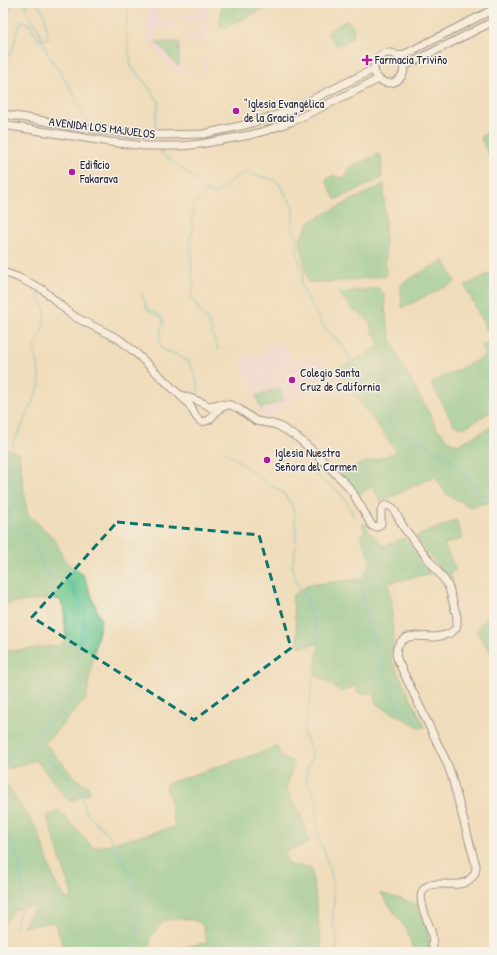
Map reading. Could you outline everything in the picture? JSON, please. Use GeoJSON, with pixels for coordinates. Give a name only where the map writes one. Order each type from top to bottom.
{"type":"FeatureCollection","features":[{"type":"Feature","properties":{"kind":"main road"},"geometry":{"type":"LineString","coordinates":[[398,56],[403,55],[494,10]]}},
{"type":"Feature","properties":{"kind":"main road"},"geometry":{"type":"LineString","coordinates":[[403,67],[494,21]]}},
{"type":"Feature","properties":{"kind":"main road"},"geometry":{"type":"LineString","coordinates":[[389,52],[398,56],[403,67],[401,76],[395,81],[389,83],[383,82],[379,79],[374,69],[374,64],[381,55],[389,52]]}},
{"type":"Feature","properties":{"kind":"main road","name":"AVENIDA LOS MAJUELOS"},"geometry":{"type":"LineString","coordinates":[[3,114],[79,127],[132,134],[203,134],[245,126],[290,111],[374,69]]}},
{"type":"Feature","properties":{"kind":"main road","name":"AVENIDA LOS MAJUELOS"},"geometry":{"type":"LineString","coordinates":[[3,125],[145,146],[181,146],[200,144],[250,135],[293,121],[379,79]]}},
{"type":"Feature","properties":{"kind":"main road"},"geometry":{"type":"LineString","coordinates":[[78,137],[79,127]]}},
{"type":"Feature","properties":{"kind":"main road"},"geometry":{"type":"LineString","coordinates":[[3,272],[42,289],[77,318],[119,339],[179,394],[189,404],[197,418],[202,422],[209,420],[220,408],[228,404]]}},
{"type":"Feature","properties":{"kind":"main road"},"geometry":{"type":"LineString","coordinates":[[179,394],[206,405],[212,410],[212,416]]}},
{"type":"Feature","properties":{"kind":"main road"},"geometry":{"type":"LineString","coordinates":[[194,413],[198,405],[228,404],[234,406],[256,421],[280,426],[298,438],[345,483],[353,493],[372,526],[377,527],[381,524],[381,511],[384,506],[388,505],[393,508],[404,528],[436,568],[449,588],[457,617],[456,628],[452,632],[442,636],[405,638],[399,644],[396,651],[398,661],[451,774],[476,866],[473,876],[464,884],[433,884],[422,892],[421,901],[433,942],[432,952]]}},
{"type":"Feature","properties":{"kind":"highlighted area"},"geometry":{"type":"Polygon","coordinates":[[[117,522],[259,535],[291,648],[194,720],[32,617],[117,522]]]}},
{"type":"Feature","properties":{"kind":"shaded area"},"geometry":{"type":"Polygon","coordinates":[[[147,3],[178,3],[178,6],[164,6],[164,11],[159,11],[159,20],[178,21],[173,22],[174,26],[177,26],[177,28],[159,28],[159,30],[153,30],[153,32],[156,32],[157,41],[159,41],[186,40],[186,34],[201,34],[201,21],[180,22],[180,13],[201,13],[201,8],[194,8],[194,3],[207,3],[206,74],[176,73],[148,40],[147,3]],[[179,42],[156,44],[160,46],[176,65],[179,42]],[[181,42],[181,72],[203,73],[203,60],[206,59],[206,42],[181,42]]]}},
{"type":"Feature","properties":{"kind":"shaded area","name":"Colegio Santa Cruz de California"},"geometry":{"type":"Polygon","coordinates":[[[282,340],[293,358],[297,361],[322,358],[324,373],[338,369],[342,377],[326,383],[323,382],[303,388],[301,396],[296,398],[296,400],[290,402],[268,417],[261,418],[256,396],[254,396],[251,384],[240,361],[249,355],[251,358],[282,340]]]}},
{"type":"Feature","properties":{"kind":"green space"},"geometry":{"type":"Polygon","coordinates":[[[221,3],[275,3],[223,29],[220,27],[221,3]]]}},
{"type":"Feature","properties":{"kind":"green space"},"geometry":{"type":"Polygon","coordinates":[[[345,21],[352,25],[354,33],[353,36],[346,42],[337,46],[328,34],[329,31],[345,21]]]}},
{"type":"Feature","properties":{"kind":"green space"},"geometry":{"type":"Polygon","coordinates":[[[155,42],[179,42],[179,66],[176,65],[155,42]]]}},
{"type":"Feature","properties":{"kind":"green space"},"geometry":{"type":"Polygon","coordinates":[[[494,130],[494,165],[481,139],[482,136],[494,130]]]}},
{"type":"Feature","properties":{"kind":"green space"},"geometry":{"type":"Polygon","coordinates":[[[379,154],[381,155],[382,176],[380,179],[335,199],[326,181],[327,179],[334,175],[340,178],[345,177],[347,176],[350,167],[379,154]]]}},
{"type":"Feature","properties":{"kind":"green space"},"geometry":{"type":"Polygon","coordinates":[[[384,184],[386,276],[331,282],[308,282],[300,240],[309,222],[384,184]]]}},
{"type":"Feature","properties":{"kind":"green space"},"geometry":{"type":"Polygon","coordinates":[[[444,260],[455,282],[402,308],[401,286],[405,281],[444,260]]]}},
{"type":"Feature","properties":{"kind":"green space"},"geometry":{"type":"Polygon","coordinates":[[[494,271],[494,332],[489,334],[465,286],[494,271]]]}},
{"type":"Feature","properties":{"kind":"green space"},"geometry":{"type":"Polygon","coordinates":[[[378,288],[385,296],[387,322],[392,342],[398,357],[437,428],[449,441],[458,445],[494,425],[494,501],[471,507],[446,494],[435,476],[381,502],[372,487],[357,495],[338,472],[397,452],[342,377],[338,369],[379,347],[377,337],[373,334],[369,322],[364,316],[354,311],[338,293],[378,288]]]}},
{"type":"Feature","properties":{"kind":"green space"},"geometry":{"type":"Polygon","coordinates":[[[494,340],[494,381],[490,390],[494,397],[494,410],[464,428],[454,425],[431,383],[486,356],[481,346],[494,340]]]}},
{"type":"Feature","properties":{"kind":"green space"},"geometry":{"type":"Polygon","coordinates":[[[279,388],[284,400],[261,409],[256,396],[279,388]]]}},
{"type":"Feature","properties":{"kind":"green space"},"geometry":{"type":"Polygon","coordinates":[[[7,448],[19,454],[27,513],[55,539],[64,560],[84,576],[101,621],[86,699],[45,743],[77,780],[88,786],[91,792],[70,802],[36,760],[8,769],[3,760],[3,652],[60,645],[66,639],[64,608],[60,600],[53,598],[3,604],[3,498],[6,495],[7,448]]]}},
{"type":"Feature","properties":{"kind":"green space"},"geometry":{"type":"Polygon","coordinates":[[[456,520],[463,539],[444,544],[456,570],[450,573],[453,581],[450,582],[415,537],[456,520]]]}},
{"type":"Feature","properties":{"kind":"green space"},"geometry":{"type":"Polygon","coordinates":[[[365,523],[368,530],[384,546],[405,538],[432,573],[388,583],[392,604],[392,625],[394,635],[391,659],[425,727],[421,728],[376,704],[375,694],[358,693],[355,686],[342,692],[315,674],[319,644],[299,647],[292,596],[308,585],[362,579],[370,564],[370,558],[360,535],[365,532],[362,525],[365,523]]]}},
{"type":"Feature","properties":{"kind":"green space"},"geometry":{"type":"Polygon","coordinates":[[[494,607],[494,657],[476,631],[494,607]]]}},
{"type":"Feature","properties":{"kind":"green space"},"geometry":{"type":"Polygon","coordinates":[[[277,747],[282,758],[294,762],[286,789],[304,821],[309,843],[284,852],[290,865],[311,867],[322,952],[167,952],[207,942],[203,925],[199,922],[189,919],[174,919],[163,921],[150,939],[151,952],[66,952],[54,922],[22,927],[36,905],[14,910],[5,923],[3,918],[3,780],[37,829],[55,882],[67,900],[72,895],[47,816],[59,810],[93,848],[175,827],[166,784],[277,747]]]}},
{"type":"Feature","properties":{"kind":"green space"},"geometry":{"type":"Polygon","coordinates":[[[380,893],[417,904],[428,933],[429,952],[414,952],[407,930],[380,893]]]}},
{"type":"Feature","properties":{"kind":"waterway"},"geometry":{"type":"LineString","coordinates":[[3,22],[6,20],[8,14],[8,3]]}},
{"type":"Feature","properties":{"kind":"waterway"},"geometry":{"type":"LineString","coordinates":[[3,7],[11,8],[14,3]]}},
{"type":"Feature","properties":{"kind":"waterway"},"geometry":{"type":"LineString","coordinates":[[23,3],[25,5],[29,3]]}},
{"type":"Feature","properties":{"kind":"waterway"},"geometry":{"type":"LineString","coordinates":[[27,3],[27,10],[39,31],[47,52],[74,94],[77,104],[87,121]]}},
{"type":"Feature","properties":{"kind":"waterway"},"geometry":{"type":"LineString","coordinates":[[3,57],[6,58],[11,52],[19,26],[23,21],[29,24],[39,40],[48,39],[43,12],[37,3]]}},
{"type":"Feature","properties":{"kind":"waterway"},"geometry":{"type":"LineString","coordinates":[[129,3],[126,31],[131,66],[159,102],[155,129]]}},
{"type":"Feature","properties":{"kind":"waterway"},"geometry":{"type":"LineString","coordinates":[[159,152],[178,165],[198,182]]}},
{"type":"Feature","properties":{"kind":"waterway"},"geometry":{"type":"LineString","coordinates":[[203,189],[212,194],[216,194],[237,176],[247,173],[274,180],[279,184],[293,207],[293,230],[297,238],[297,250],[304,273],[301,283],[303,289],[321,323],[346,351],[357,375],[365,384],[373,388],[378,394],[385,415],[390,424],[398,432],[408,438],[418,441],[456,463],[472,485],[480,493],[488,495],[494,492]]}},
{"type":"Feature","properties":{"kind":"waterway"},"geometry":{"type":"LineString","coordinates":[[207,192],[197,199],[193,209],[193,231],[190,238],[194,286],[191,297],[200,312],[208,321],[219,351]]}},
{"type":"Feature","properties":{"kind":"waterway"},"geometry":{"type":"LineString","coordinates":[[38,294],[45,310],[44,326],[34,347],[40,385],[13,442],[15,504],[6,518],[9,524],[33,540],[44,570],[55,577],[65,579],[73,586],[79,603],[85,611],[76,665],[82,686],[72,699],[37,735],[41,745]]}},
{"type":"Feature","properties":{"kind":"waterway"},"geometry":{"type":"LineString","coordinates":[[142,294],[147,309],[160,316],[164,321],[160,332],[160,342],[163,350],[179,355],[189,362],[195,374],[199,392]]}},
{"type":"Feature","properties":{"kind":"waterway"},"geometry":{"type":"LineString","coordinates":[[223,450],[270,485],[282,492],[291,503],[295,516],[296,544],[292,568],[297,585],[306,596],[319,644],[314,679],[305,722],[304,734],[312,752],[306,779],[317,801],[319,840],[332,878],[334,901],[332,923],[337,934],[336,952]]}},
{"type":"Feature","properties":{"kind":"waterway"},"geometry":{"type":"LineString","coordinates":[[307,467],[338,491],[347,502],[354,517]]}},
{"type":"Feature","properties":{"kind":"waterway"},"geometry":{"type":"LineString","coordinates":[[360,535],[370,558],[370,564],[362,579],[364,605],[375,650],[385,671],[389,692],[397,706],[416,720]]}},
{"type":"Feature","properties":{"kind":"waterway"},"geometry":{"type":"LineString","coordinates":[[3,768],[16,749],[37,735]]}},
{"type":"Feature","properties":{"kind":"waterway"},"geometry":{"type":"LineString","coordinates":[[45,748],[45,754],[81,791],[86,813],[110,836],[136,885],[139,922],[133,952]]}},
{"type":"Feature","properties":{"kind":"waterway"},"geometry":{"type":"LineString","coordinates":[[3,832],[16,848],[22,881],[21,908],[15,929]]}},
{"type":"Feature","properties":{"kind":"place","name":"Farmacia Triviño"},"geometry":{"type":"Point","coordinates":[367,60]}},
{"type":"Feature","properties":{"kind":"place","name":"\"Iglesia Evangélica de la Gracia\""},"geometry":{"type":"Point","coordinates":[236,111]}},
{"type":"Feature","properties":{"kind":"place","name":"Edificio Fakarava"},"geometry":{"type":"Point","coordinates":[72,172]}},
{"type":"Feature","properties":{"kind":"place","name":"Colegio Santa Cruz de California"},"geometry":{"type":"Point","coordinates":[292,380]}},
{"type":"Feature","properties":{"kind":"place","name":"Iglesia Nuestra Señora del Carmen"},"geometry":{"type":"Point","coordinates":[267,460]}}]}
